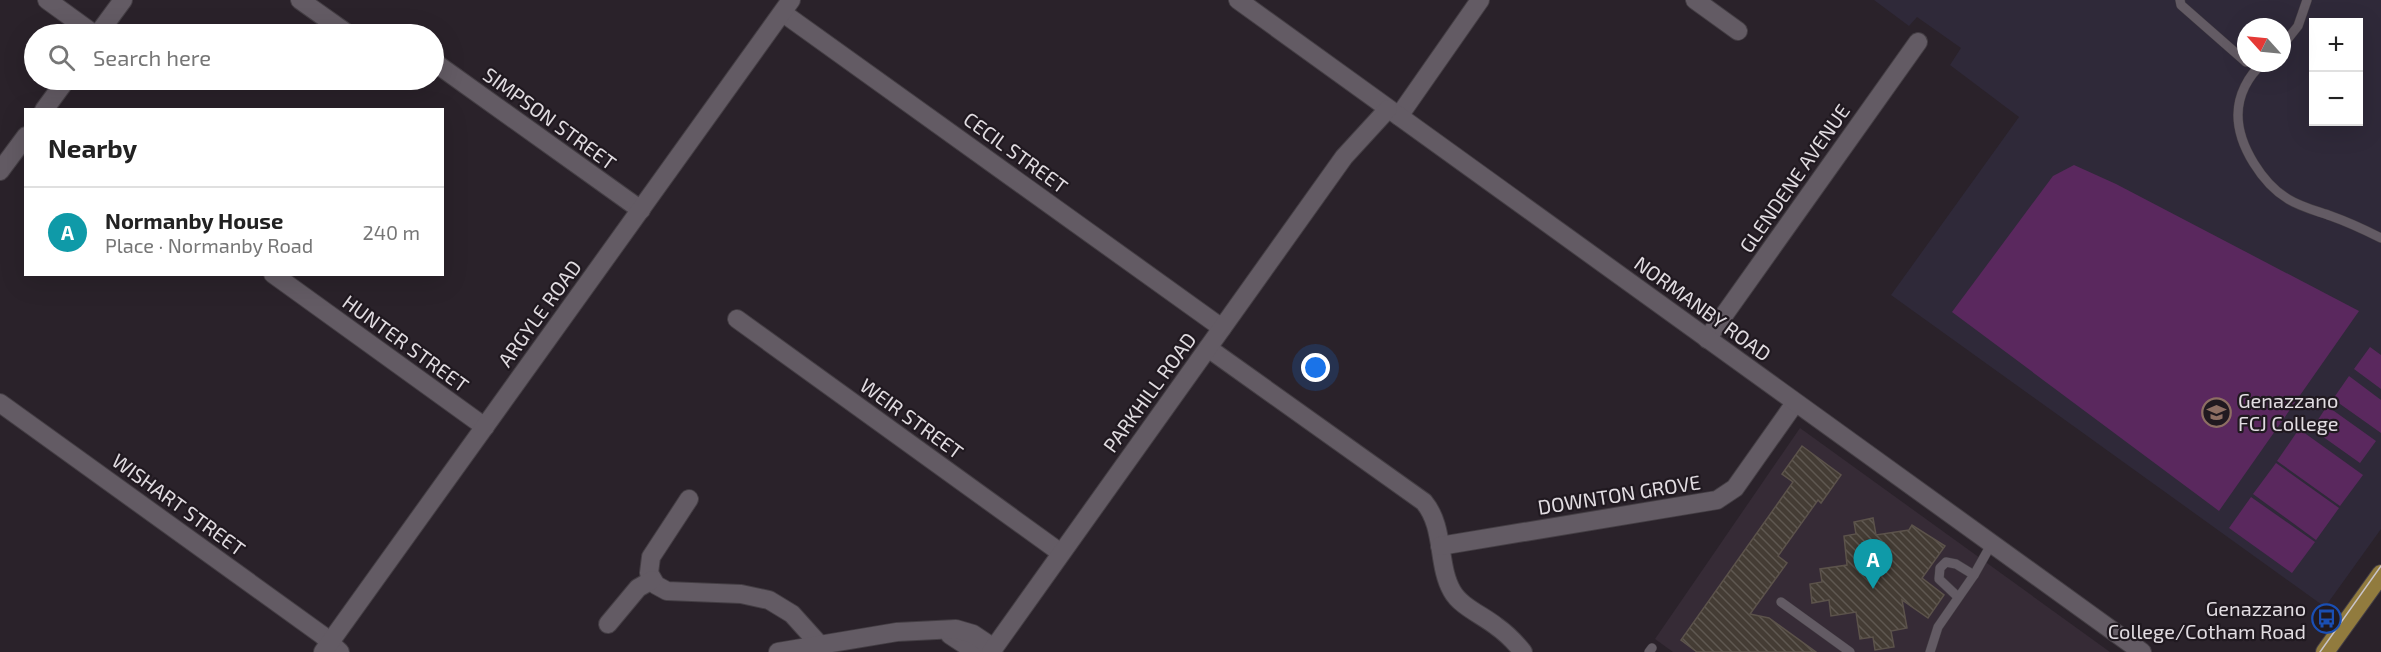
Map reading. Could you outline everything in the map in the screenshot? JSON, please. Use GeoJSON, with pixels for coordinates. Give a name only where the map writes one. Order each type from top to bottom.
{"type":"FeatureCollection","features":[{"type":"Feature","properties":{"kind":"main road"},"geometry":{"type":"LineString","coordinates":[[2325,652],[2381,574]]}},
{"type":"Feature","properties":{"kind":"street"},"geometry":{"type":"LineString","coordinates":[[47,0],[82,24]]}},
{"type":"Feature","properties":{"kind":"street"},"geometry":{"type":"LineString","coordinates":[[104,24],[123,0]]}},
{"type":"Feature","properties":{"kind":"street"},"geometry":{"type":"LineString","coordinates":[[300,0],[334,24]]}},
{"type":"Feature","properties":{"kind":"street","name":"NORMANBY ROAD"},"geometry":{"type":"LineString","coordinates":[[1238,0],[2142,652]]}},
{"type":"Feature","properties":{"kind":"street","name":"PARKHILL ROAD"},"geometry":{"type":"LineString","coordinates":[[993,650],[1344,157],[1480,0]]}},
{"type":"Feature","properties":{"kind":"street"},"geometry":{"type":"LineString","coordinates":[[1695,0],[1738,31]]}},
{"type":"Feature","properties":{"kind":"street","name":"ARGYLE ROAD"},"geometry":{"type":"LineString","coordinates":[[331,649],[784,5]]}},
{"type":"Feature","properties":{"kind":"street","name":"CECIL STREET"},"geometry":{"type":"LineString","coordinates":[[784,5],[1222,328]]}},
{"type":"Feature","properties":{"kind":"street","name":"GLENDENE AVENUE"},"geometry":{"type":"LineString","coordinates":[[1707,339],[1917,42]]}},
{"type":"Feature","properties":{"kind":"street","name":"SIMPSON STREET"},"geometry":{"type":"LineString","coordinates":[[444,69],[641,210]]}},
{"type":"Feature","properties":{"kind":"street"},"geometry":{"type":"LineString","coordinates":[[45,108],[59,90]]}},
{"type":"Feature","properties":{"kind":"street"},"geometry":{"type":"LineString","coordinates":[[0,171],[24,139]]}},
{"type":"Feature","properties":{"kind":"street","name":"HUNTER STREET"},"geometry":{"type":"LineString","coordinates":[[276,276],[485,427]]}},
{"type":"Feature","properties":{"kind":"street","name":"WEIR STREET"},"geometry":{"type":"LineString","coordinates":[[737,319],[1061,553]]}},
{"type":"Feature","properties":{"kind":"street"},"geometry":{"type":"LineString","coordinates":[[1208,348],[1415,495],[1430,509],[1451,591],[1461,601],[1508,635],[1523,652]]}},
{"type":"Feature","properties":{"kind":"street","name":"WISHART STREET"},"geometry":{"type":"LineString","coordinates":[[0,403],[322,635],[331,649]]}},
{"type":"Feature","properties":{"kind":"street","name":"DOWNTON GROVE"},"geometry":{"type":"LineString","coordinates":[[1440,546],[1717,500],[1735,488],[1795,403]]}},
{"type":"Feature","properties":{"kind":"street"},"geometry":{"type":"LineString","coordinates":[[689,499],[651,556],[649,573],[660,589],[741,594],[769,600],[792,614],[819,644]]}},
{"type":"Feature","properties":{"kind":"street"},"geometry":{"type":"LineString","coordinates":[[608,624],[638,588],[652,580]]}},
{"type":"Feature","properties":{"kind":"street"},"geometry":{"type":"LineString","coordinates":[[778,652],[897,632],[965,630],[993,650]]}},
{"type":"Feature","properties":{"kind":"street"},"geometry":{"type":"LineString","coordinates":[[940,631],[958,638],[976,652]]}},
{"type":"Feature","properties":{"kind":"lane"},"geometry":{"type":"LineString","coordinates":[[2180,0],[2181,5],[2237,53]]}},
{"type":"Feature","properties":{"kind":"lane"},"geometry":{"type":"LineString","coordinates":[[2291,35],[2298,26],[2307,0]]}},
{"type":"Feature","properties":{"kind":"lane"},"geometry":{"type":"LineString","coordinates":[[2254,72],[2243,91],[2238,116],[2246,148],[2259,170],[2271,185],[2290,200],[2381,238]]}},
{"type":"Feature","properties":{"kind":"lane"},"geometry":{"type":"LineString","coordinates":[[1930,652],[1938,627],[1974,575],[1992,543]]}},
{"type":"Feature","properties":{"kind":"lane"},"geometry":{"type":"LineString","coordinates":[[1958,597],[1939,579],[1940,567],[1951,562],[1974,575]]}},
{"type":"Feature","properties":{"kind":"lane"},"geometry":{"type":"LineString","coordinates":[[1781,602],[1850,652]]}},
{"type":"Feature","properties":{"kind":"shaded area","name":"Genazzano FCJ College"},"geometry":{"type":"Polygon","coordinates":[[[1874,0],[2381,0],[2381,529],[2325,607],[1891,295],[2019,117],[1950,65],[1961,48],[1917,17],[1909,26],[1874,0]]]}},
{"type":"Feature","properties":{"kind":"shaded area"},"geometry":{"type":"Polygon","coordinates":[[[2074,165],[2116,184],[2359,311],[2219,511],[1952,312],[2053,176],[2074,165]]]}},
{"type":"Feature","properties":{"kind":"shaded area"},"geometry":{"type":"Polygon","coordinates":[[[2370,347],[2381,355],[2381,389],[2354,369],[2370,347]]]}},
{"type":"Feature","properties":{"kind":"shaded area"},"geometry":{"type":"Polygon","coordinates":[[[2349,376],[2381,400],[2381,433],[2333,399],[2349,376]]]}},
{"type":"Feature","properties":{"kind":"shaded area"},"geometry":{"type":"Polygon","coordinates":[[[2327,406],[2376,441],[2360,463],[2312,429],[2327,406]]]}},
{"type":"Feature","properties":{"kind":"shaded area"},"geometry":{"type":"Polygon","coordinates":[[[1800,428],[2110,652],[1673,652],[1655,639],[1800,428]]]}},
{"type":"Feature","properties":{"kind":"shaded area"},"geometry":{"type":"Polygon","coordinates":[[[2299,429],[2363,475],[2340,506],[2277,461],[2299,429]]]}},
{"type":"Feature","properties":{"kind":"shaded area"},"geometry":{"type":"Polygon","coordinates":[[[2276,463],[2339,508],[2316,540],[2253,494],[2276,463]]]}},
{"type":"Feature","properties":{"kind":"shaded area"},"geometry":{"type":"Polygon","coordinates":[[[2251,497],[2315,542],[2292,573],[2229,528],[2251,497]]]}},
{"type":"Feature","properties":{"kind":"building"},"geometry":{"type":"Polygon","coordinates":[[[1802,446],[1841,475],[1821,503],[1818,500],[1778,556],[1787,563],[1750,614],[1769,618],[1816,652],[1697,652],[1681,640],[1793,482],[1782,474],[1802,446]]]}},
{"type":"Feature","properties":{"kind":"building"},"geometry":{"type":"Polygon","coordinates":[[[1873,518],[1876,535],[1909,530],[1912,525],[1945,546],[1922,578],[1944,595],[1928,618],[1902,600],[1907,628],[1891,631],[1894,647],[1875,650],[1873,637],[1860,639],[1856,612],[1831,616],[1829,600],[1812,603],[1810,584],[1822,582],[1820,569],[1847,565],[1844,536],[1856,534],[1854,522],[1873,518]]]}},
{"type":"Feature","properties":{"kind":"tram line"},"geometry":{"type":"LineString","coordinates":[[2320,652],[2381,566]]}},
{"type":"Feature","properties":{"kind":"place","name":"Genazzano FCJ College"},"geometry":{"type":"Point","coordinates":[2217,412]}},
{"type":"Feature","properties":{"kind":"place","name":"Normanby House"},"geometry":{"type":"Point","coordinates":[1873,589]}},
{"type":"Feature","properties":{"kind":"place","name":"Genazzano College/Cotham Road"},"geometry":{"type":"Point","coordinates":[2327,619]}}]}
